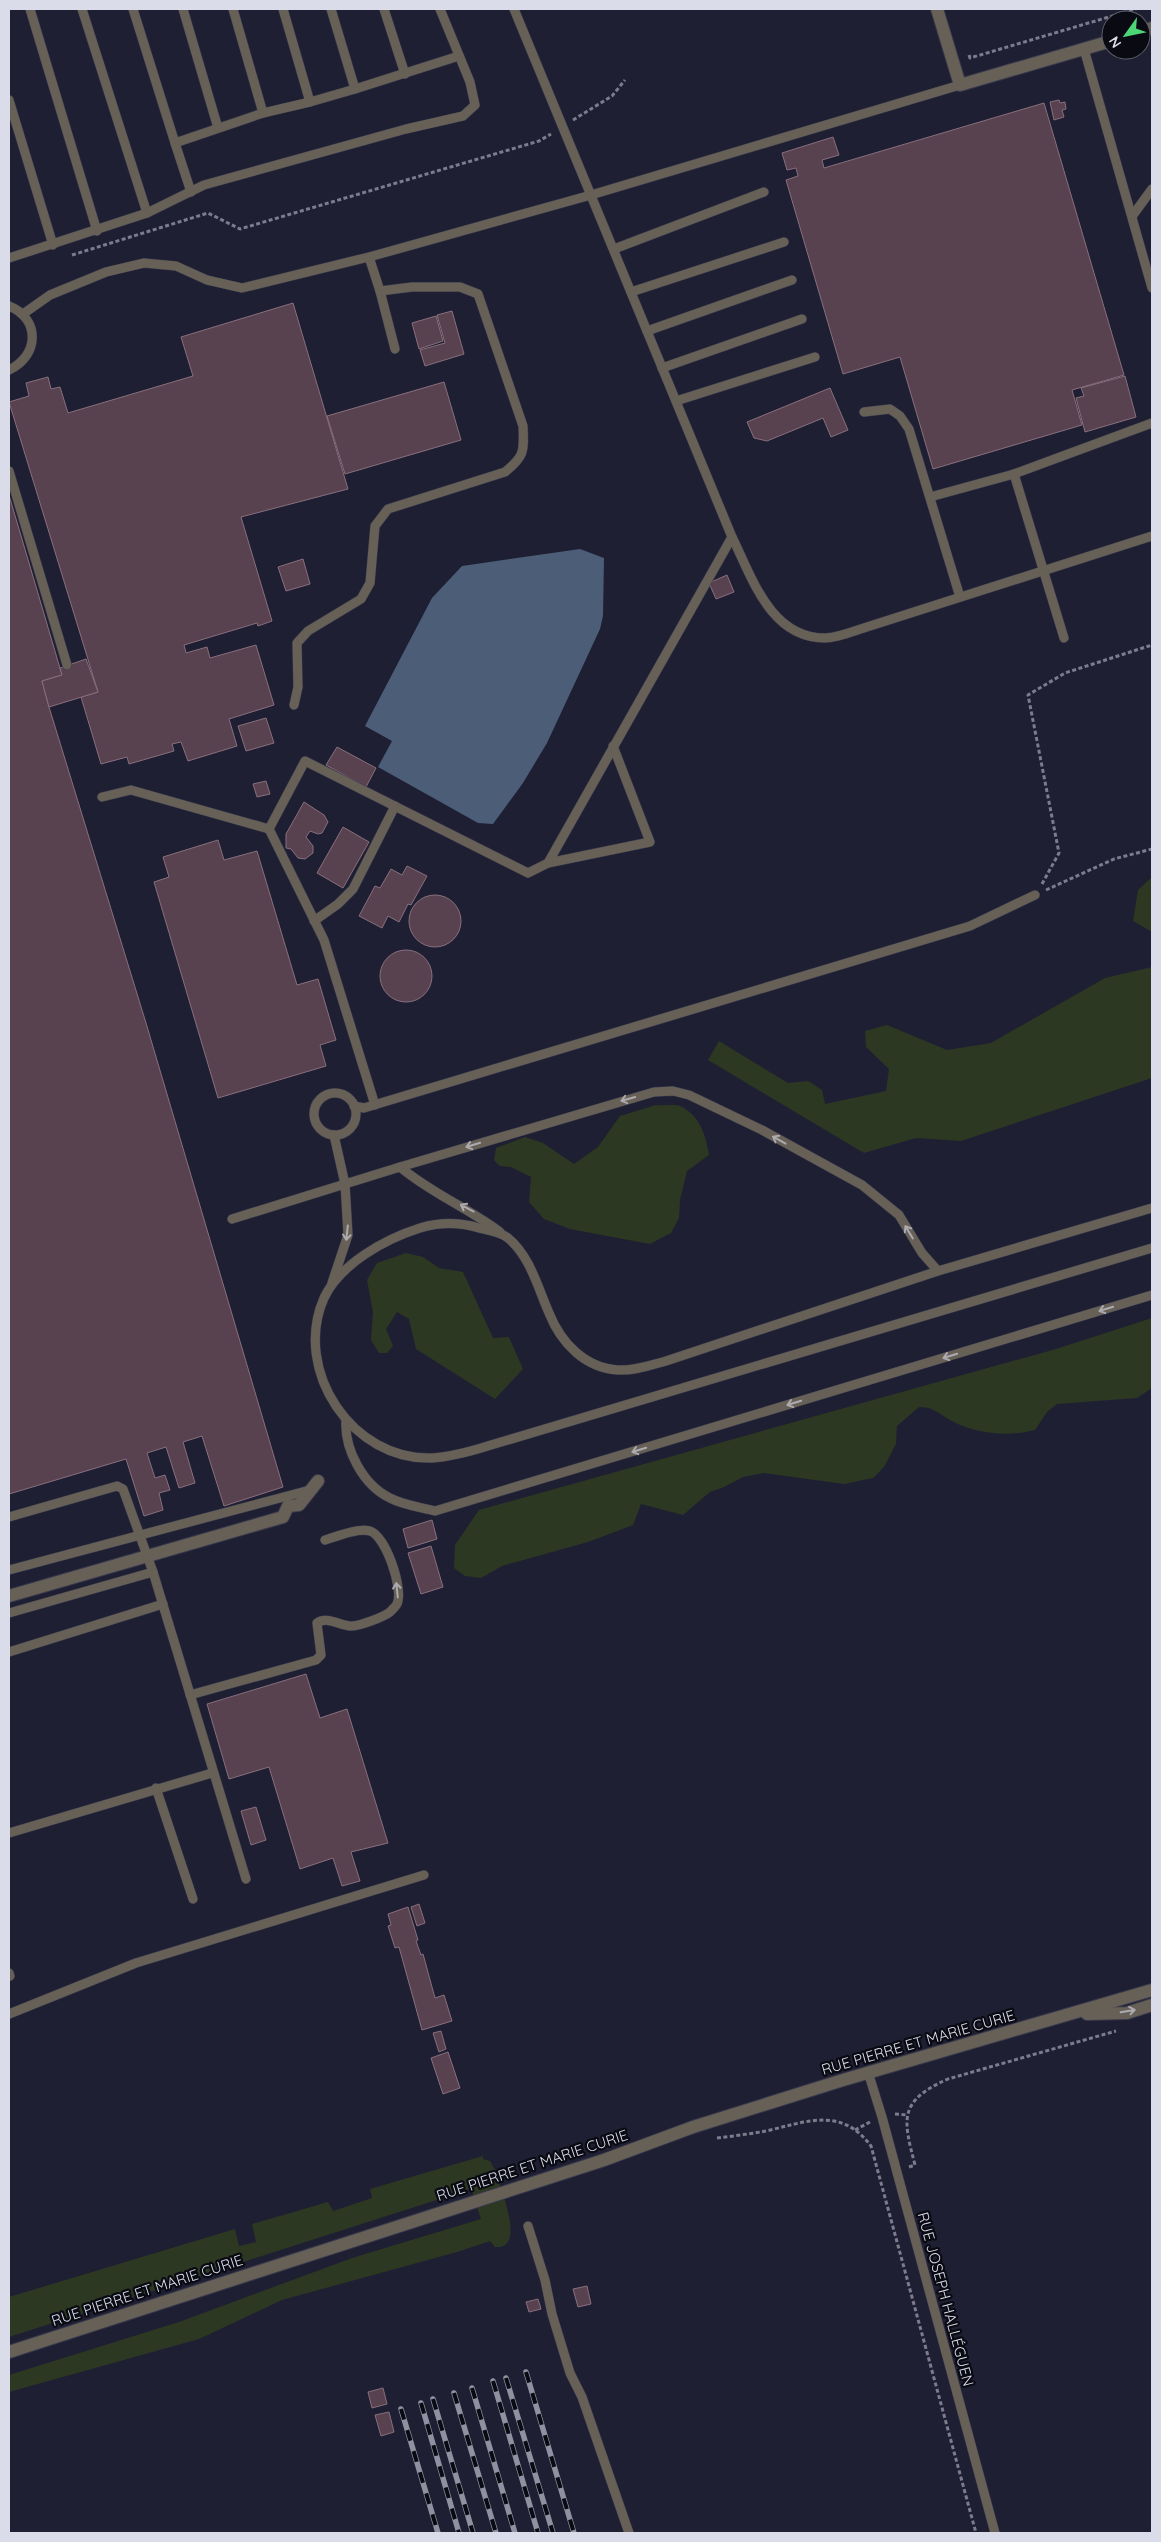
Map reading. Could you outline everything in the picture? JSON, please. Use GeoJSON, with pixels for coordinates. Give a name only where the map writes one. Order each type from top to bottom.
{"type":"FeatureCollection","features":[{"type":"Feature","properties":{"kind":"street"},"geometry":{"type":"LineString","coordinates":[[937,9],[960,85],[1101,44]]}},
{"type":"Feature","properties":{"kind":"street"},"geometry":{"type":"LineString","coordinates":[[9,1596],[284,1518],[288,1506],[299,1505],[314,1486]]}},
{"type":"Feature","properties":{"kind":"street","name":"RUE PIERRE ET MARIE CURIE"},"geometry":{"type":"LineString","coordinates":[[9,2352],[641,2148],[693,2127],[868,2072],[1152,1990]]}},
{"type":"Feature","properties":{"kind":"street","name":"RUE PIERRE ET MARIE CURIE"},"geometry":{"type":"LineString","coordinates":[[1067,2015],[1127,2012],[1152,2005]]}},
{"type":"Feature","properties":{"kind":"lane"},"geometry":{"type":"LineString","coordinates":[[30,9],[97,231]]}},
{"type":"Feature","properties":{"kind":"lane"},"geometry":{"type":"LineString","coordinates":[[82,9],[147,213]]}},
{"type":"Feature","properties":{"kind":"lane"},"geometry":{"type":"LineString","coordinates":[[133,9],[192,192]]}},
{"type":"Feature","properties":{"kind":"lane"},"geometry":{"type":"LineString","coordinates":[[182,9],[218,128]]}},
{"type":"Feature","properties":{"kind":"lane"},"geometry":{"type":"LineString","coordinates":[[233,9],[263,113]]}},
{"type":"Feature","properties":{"kind":"lane"},"geometry":{"type":"LineString","coordinates":[[283,9],[310,102]]}},
{"type":"Feature","properties":{"kind":"lane"},"geometry":{"type":"LineString","coordinates":[[332,9],[355,89]]}},
{"type":"Feature","properties":{"kind":"lane"},"geometry":{"type":"LineString","coordinates":[[384,9],[405,74]]}},
{"type":"Feature","properties":{"kind":"lane"},"geometry":{"type":"LineString","coordinates":[[9,258],[97,231],[147,213],[204,185],[406,129],[463,116],[475,105],[470,82],[440,9]]}},
{"type":"Feature","properties":{"kind":"lane"},"geometry":{"type":"LineString","coordinates":[[514,9],[732,536],[766,606],[787,626],[803,635],[826,638],[1044,572],[1152,536]]}},
{"type":"Feature","properties":{"kind":"lane"},"geometry":{"type":"LineString","coordinates":[[1084,49],[1133,215],[1152,288]]}},
{"type":"Feature","properties":{"kind":"lane"},"geometry":{"type":"LineString","coordinates":[[175,143],[263,113],[355,89],[459,56]]}},
{"type":"Feature","properties":{"kind":"lane"},"geometry":{"type":"LineString","coordinates":[[23,314],[57,292],[106,272],[144,263],[176,266],[207,280],[242,288],[369,257],[591,195],[960,85]]}},
{"type":"Feature","properties":{"kind":"lane"},"geometry":{"type":"LineString","coordinates":[[9,100],[52,245]]}},
{"type":"Feature","properties":{"kind":"lane"},"geometry":{"type":"LineString","coordinates":[[1133,215],[1152,190]]}},
{"type":"Feature","properties":{"kind":"lane"},"geometry":{"type":"LineString","coordinates":[[614,249],[764,192]]}},
{"type":"Feature","properties":{"kind":"lane"},"geometry":{"type":"LineString","coordinates":[[631,292],[784,242]]}},
{"type":"Feature","properties":{"kind":"lane"},"geometry":{"type":"LineString","coordinates":[[369,257],[380,291],[394,349]]}},
{"type":"Feature","properties":{"kind":"lane"},"geometry":{"type":"LineString","coordinates":[[647,331],[792,280]]}},
{"type":"Feature","properties":{"kind":"lane"},"geometry":{"type":"LineString","coordinates":[[294,705],[298,687],[297,643],[308,630],[361,600],[366,593],[370,583],[375,526],[388,509],[505,472],[520,460],[524,448],[523,426],[478,294],[460,286],[412,287],[380,291]]}},
{"type":"Feature","properties":{"kind":"lane"},"geometry":{"type":"LineString","coordinates":[[9,306],[23,314],[30,324],[33,335],[30,351],[20,364],[9,371]]}},
{"type":"Feature","properties":{"kind":"lane"},"geometry":{"type":"LineString","coordinates":[[662,368],[802,319]]}},
{"type":"Feature","properties":{"kind":"lane"},"geometry":{"type":"LineString","coordinates":[[676,401],[815,357]]}},
{"type":"Feature","properties":{"kind":"lane"},"geometry":{"type":"LineString","coordinates":[[864,412],[890,409],[900,416],[909,429],[960,597]]}},
{"type":"Feature","properties":{"kind":"lane"},"geometry":{"type":"LineString","coordinates":[[930,497],[1014,474],[1152,423]]}},
{"type":"Feature","properties":{"kind":"lane"},"geometry":{"type":"LineString","coordinates":[[9,471],[67,665]]}},
{"type":"Feature","properties":{"kind":"lane"},"geometry":{"type":"LineString","coordinates":[[1014,474],[1064,638]]}},
{"type":"Feature","properties":{"kind":"lane"},"geometry":{"type":"LineString","coordinates":[[548,863],[732,536]]}},
{"type":"Feature","properties":{"kind":"lane"},"geometry":{"type":"LineString","coordinates":[[269,829],[305,761],[528,873],[548,863],[650,842],[613,746]]}},
{"type":"Feature","properties":{"kind":"lane"},"geometry":{"type":"LineString","coordinates":[[102,797],[131,790],[269,829],[324,940],[375,1105]]}},
{"type":"Feature","properties":{"kind":"lane"},"geometry":{"type":"LineString","coordinates":[[314,921],[338,904],[353,889],[395,806]]}},
{"type":"Feature","properties":{"kind":"lane"},"geometry":{"type":"LineString","coordinates":[[354,1106],[353,1124],[349,1129],[334,1135],[321,1130],[314,1119],[314,1112],[319,1100],[332,1093],[347,1097],[354,1106],[364,1108],[375,1105],[970,926],[1035,895]]}},
{"type":"Feature","properties":{"kind":"lane"},"geometry":{"type":"LineString","coordinates":[[232,1219],[654,1092],[673,1091],[689,1095],[754,1126],[862,1185],[899,1215],[922,1253],[938,1271]]}},
{"type":"Feature","properties":{"kind":"lane"},"geometry":{"type":"LineString","coordinates":[[334,1135],[345,1184],[348,1235],[331,1286],[324,1299],[316,1331],[318,1364],[328,1393],[346,1420],[360,1433],[394,1451],[432,1458],[461,1454],[1152,1248]]}},
{"type":"Feature","properties":{"kind":"lane"},"geometry":{"type":"LineString","coordinates":[[400,1167],[420,1183],[474,1212],[506,1237],[530,1266],[549,1315],[560,1335],[571,1349],[586,1360],[601,1367],[618,1370],[636,1369],[666,1362],[938,1271],[1152,1208]]}},
{"type":"Feature","properties":{"kind":"lane"},"geometry":{"type":"LineString","coordinates":[[331,1286],[357,1261],[378,1247],[420,1228],[453,1223],[468,1225],[506,1237]]}},
{"type":"Feature","properties":{"kind":"lane"},"geometry":{"type":"LineString","coordinates":[[346,1420],[345,1433],[350,1450],[371,1484],[392,1499],[435,1511],[1152,1295]]}},
{"type":"Feature","properties":{"kind":"lane"},"geometry":{"type":"LineString","coordinates":[[9,1517],[116,1486],[123,1489],[148,1556],[212,1773],[246,1879]]}},
{"type":"Feature","properties":{"kind":"lane"},"geometry":{"type":"LineString","coordinates":[[9,1570],[314,1486]]}},
{"type":"Feature","properties":{"kind":"lane"},"geometry":{"type":"LineString","coordinates":[[190,1694],[316,1660],[321,1656],[316,1629],[317,1623],[325,1620],[352,1627],[384,1615],[398,1603],[396,1576],[385,1545],[372,1532],[352,1532],[325,1540]]}},
{"type":"Feature","properties":{"kind":"lane"},"geometry":{"type":"LineString","coordinates":[[9,1613],[153,1572]]}},
{"type":"Feature","properties":{"kind":"lane"},"geometry":{"type":"LineString","coordinates":[[9,1652],[162,1604]]}},
{"type":"Feature","properties":{"kind":"lane"},"geometry":{"type":"LineString","coordinates":[[9,1833],[212,1773]]}},
{"type":"Feature","properties":{"kind":"lane"},"geometry":{"type":"LineString","coordinates":[[156,1788],[193,1899]]}},
{"type":"Feature","properties":{"kind":"lane"},"geometry":{"type":"LineString","coordinates":[[9,2014],[136,1963],[424,1875]]}},
{"type":"Feature","properties":{"kind":"lane","name":"RUE JOSEPH HALLÉGUEN"},"geometry":{"type":"LineString","coordinates":[[868,2072],[996,2533]]}},
{"type":"Feature","properties":{"kind":"lane"},"geometry":{"type":"LineString","coordinates":[[528,2226],[545,2280],[552,2314],[570,2373],[582,2397],[629,2533]]}},
{"type":"Feature","properties":{"kind":"path"},"geometry":{"type":"LineString","coordinates":[[968,50],[970,58],[1136,9]]}},
{"type":"Feature","properties":{"kind":"path"},"geometry":{"type":"LineString","coordinates":[[68,256],[208,213],[240,229],[539,141],[612,96],[625,80]]}},
{"type":"Feature","properties":{"kind":"path"},"geometry":{"type":"LineString","coordinates":[[1035,895],[1060,854],[1028,695],[1065,673],[1152,645]]}},
{"type":"Feature","properties":{"kind":"path"},"geometry":{"type":"LineString","coordinates":[[1035,895],[1114,860],[1152,849]]}},
{"type":"Feature","properties":{"kind":"path"},"geometry":{"type":"LineString","coordinates":[[907,2114],[913,2103],[924,2093],[948,2079],[1124,2028]]}},
{"type":"Feature","properties":{"kind":"path"},"geometry":{"type":"LineString","coordinates":[[714,2138],[760,2132],[805,2120],[819,2119],[845,2124],[864,2137],[870,2146],[976,2533]]}},
{"type":"Feature","properties":{"kind":"green space"},"geometry":{"type":"Polygon","coordinates":[[[1152,877],[1152,932],[1133,921],[1138,890],[1152,877]]]}},
{"type":"Feature","properties":{"kind":"green space"},"geometry":{"type":"Polygon","coordinates":[[[1152,967],[1152,1078],[961,1141],[916,1138],[864,1153],[708,1060],[719,1041],[788,1083],[808,1081],[822,1090],[825,1104],[886,1091],[889,1069],[866,1047],[865,1031],[887,1025],[947,1050],[991,1043],[1105,978],[1152,967]]]}},
{"type":"Feature","properties":{"kind":"green space"},"geometry":{"type":"Polygon","coordinates":[[[656,1105],[680,1106],[693,1115],[704,1134],[709,1155],[687,1171],[680,1200],[679,1218],[671,1233],[650,1244],[570,1229],[544,1219],[529,1202],[531,1177],[511,1167],[500,1166],[494,1160],[496,1148],[525,1137],[543,1143],[574,1164],[598,1147],[620,1116],[656,1105]]]}},
{"type":"Feature","properties":{"kind":"green space"},"geometry":{"type":"Polygon","coordinates":[[[406,1253],[423,1257],[439,1268],[463,1272],[493,1338],[509,1337],[523,1369],[495,1399],[416,1349],[409,1319],[397,1312],[386,1329],[393,1346],[387,1353],[379,1353],[371,1340],[373,1312],[367,1280],[377,1263],[406,1253]]]}},
{"type":"Feature","properties":{"kind":"green space"},"geometry":{"type":"Polygon","coordinates":[[[1152,1318],[1152,1388],[1137,1398],[1057,1404],[1047,1412],[1035,1430],[1003,1434],[959,1425],[932,1409],[919,1407],[897,1426],[896,1444],[884,1467],[873,1478],[844,1484],[764,1473],[743,1477],[710,1492],[683,1515],[641,1504],[633,1525],[588,1542],[502,1566],[481,1578],[465,1576],[454,1568],[455,1545],[479,1510],[1056,1349],[1152,1318]]]}},
{"type":"Feature","properties":{"kind":"green space"},"geometry":{"type":"Polygon","coordinates":[[[483,2156],[483,2159],[490,2161],[494,2168],[509,2215],[511,2228],[505,2245],[495,2247],[490,2241],[457,2252],[282,2300],[199,2339],[9,2392],[9,2375],[179,2322],[352,2258],[481,2219],[471,2189],[9,2337],[9,2297],[235,2229],[239,2246],[256,2242],[252,2224],[328,2202],[333,2211],[372,2198],[370,2189],[483,2156]]]}},
{"type":"Feature","properties":{"kind":"water"},"geometry":{"type":"Polygon","coordinates":[[[580,549],[604,558],[603,616],[600,629],[547,743],[523,783],[493,824],[478,823],[378,767],[392,741],[365,726],[432,598],[462,566],[580,549]]]}},
{"type":"Feature","properties":{"kind":"building"},"geometry":{"type":"Polygon","coordinates":[[[1059,100],[1060,103],[1065,102],[1066,109],[1062,110],[1064,117],[1054,120],[1050,102],[1059,100]]]}},
{"type":"Feature","properties":{"kind":"building"},"geometry":{"type":"Polygon","coordinates":[[[1044,103],[1124,375],[1072,390],[1082,425],[933,469],[900,357],[843,374],[786,180],[798,176],[796,168],[787,170],[782,153],[833,137],[839,155],[822,160],[824,168],[1044,103]]]}},
{"type":"Feature","properties":{"kind":"building"},"geometry":{"type":"Polygon","coordinates":[[[293,303],[348,489],[241,517],[272,621],[258,626],[257,623],[184,645],[186,653],[207,647],[210,658],[256,645],[274,705],[229,719],[237,746],[188,761],[181,742],[172,744],[174,751],[129,764],[127,757],[101,764],[81,697],[98,692],[9,402],[29,396],[26,383],[48,377],[51,389],[60,387],[68,413],[193,376],[181,337],[293,303]]]}},
{"type":"Feature","properties":{"kind":"building"},"geometry":{"type":"Polygon","coordinates":[[[452,311],[464,354],[425,366],[420,350],[445,343],[437,315],[452,311]]]}},
{"type":"Feature","properties":{"kind":"building"},"geometry":{"type":"Polygon","coordinates":[[[436,316],[443,341],[419,349],[412,323],[436,316]]]}},
{"type":"Feature","properties":{"kind":"building"},"geometry":{"type":"Polygon","coordinates":[[[1125,376],[1136,417],[1085,432],[1076,398],[1084,396],[1081,388],[1125,376]]]}},
{"type":"Feature","properties":{"kind":"building"},"geometry":{"type":"Polygon","coordinates":[[[444,382],[461,440],[345,474],[327,416],[444,382]]]}},
{"type":"Feature","properties":{"kind":"building"},"geometry":{"type":"Polygon","coordinates":[[[830,388],[848,430],[831,437],[823,418],[767,441],[754,438],[747,422],[830,388]]]}},
{"type":"Feature","properties":{"kind":"building"},"geometry":{"type":"Polygon","coordinates":[[[9,495],[62,675],[42,681],[49,707],[146,1023],[283,1487],[224,1506],[202,1436],[183,1442],[195,1483],[179,1488],[166,1447],[147,1453],[155,1478],[165,1475],[170,1490],[159,1493],[163,1510],[144,1516],[126,1459],[9,1494],[9,495]]]}},
{"type":"Feature","properties":{"kind":"building"},"geometry":{"type":"Polygon","coordinates":[[[303,559],[310,584],[286,591],[278,567],[303,559]]]}},
{"type":"Feature","properties":{"kind":"building"},"geometry":{"type":"Polygon","coordinates":[[[727,575],[734,592],[716,599],[709,583],[727,575]]]}},
{"type":"Feature","properties":{"kind":"building"},"geometry":{"type":"Polygon","coordinates":[[[86,659],[98,692],[49,707],[42,681],[62,675],[60,668],[86,659]]]}},
{"type":"Feature","properties":{"kind":"building"},"geometry":{"type":"Polygon","coordinates":[[[266,718],[274,743],[246,751],[238,726],[266,718]]]}},
{"type":"Feature","properties":{"kind":"building"},"geometry":{"type":"Polygon","coordinates":[[[337,747],[376,768],[366,787],[326,765],[337,747]]]}},
{"type":"Feature","properties":{"kind":"building"},"geometry":{"type":"Polygon","coordinates":[[[266,781],[270,794],[257,797],[253,784],[266,781]]]}},
{"type":"Feature","properties":{"kind":"building"},"geometry":{"type":"Polygon","coordinates":[[[304,802],[324,815],[328,822],[322,833],[318,834],[310,831],[306,837],[313,846],[313,853],[305,859],[298,858],[291,849],[286,848],[286,834],[304,802]]]}},
{"type":"Feature","properties":{"kind":"building"},"geometry":{"type":"Polygon","coordinates":[[[343,827],[369,842],[343,888],[317,873],[343,827]]]}},
{"type":"Feature","properties":{"kind":"building"},"geometry":{"type":"Polygon","coordinates":[[[218,840],[224,860],[257,851],[297,985],[318,979],[336,1040],[320,1045],[326,1066],[218,1098],[154,882],[169,877],[163,857],[218,840]]]}},
{"type":"Feature","properties":{"kind":"building"},"geometry":{"type":"Polygon","coordinates":[[[407,866],[427,876],[411,905],[408,904],[399,922],[388,916],[382,928],[359,916],[375,886],[380,888],[391,869],[402,875],[407,866]]]}},
{"type":"Feature","properties":{"kind":"building"},"geometry":{"type":"Polygon","coordinates":[[[435,895],[445,897],[453,903],[459,911],[461,921],[459,931],[453,939],[445,945],[435,947],[425,945],[417,939],[411,931],[409,921],[411,911],[417,903],[425,897],[435,895]]]}},
{"type":"Feature","properties":{"kind":"building"},"geometry":{"type":"Polygon","coordinates":[[[406,950],[416,952],[424,958],[430,966],[432,976],[430,986],[424,994],[416,1000],[406,1002],[396,1000],[388,994],[382,986],[380,976],[382,966],[388,958],[396,952],[406,950]]]}},
{"type":"Feature","properties":{"kind":"building"},"geometry":{"type":"Polygon","coordinates":[[[432,1520],[437,1539],[408,1548],[403,1529],[432,1520]]]}},
{"type":"Feature","properties":{"kind":"building"},"geometry":{"type":"Polygon","coordinates":[[[431,1546],[443,1587],[421,1594],[408,1553],[431,1546]]]}},
{"type":"Feature","properties":{"kind":"building"},"geometry":{"type":"Polygon","coordinates":[[[306,1674],[320,1718],[347,1709],[388,1843],[351,1852],[360,1881],[342,1886],[333,1858],[300,1869],[269,1767],[229,1779],[207,1704],[306,1674]]]}},
{"type":"Feature","properties":{"kind":"building"},"geometry":{"type":"Polygon","coordinates":[[[256,1807],[266,1840],[251,1845],[241,1811],[256,1807]]]}},
{"type":"Feature","properties":{"kind":"building"},"geometry":{"type":"Polygon","coordinates":[[[419,1904],[425,1923],[417,1926],[411,1907],[419,1904]]]}},
{"type":"Feature","properties":{"kind":"building"},"geometry":{"type":"Polygon","coordinates":[[[408,1907],[418,1940],[416,1941],[421,1955],[423,1954],[435,1998],[444,1995],[452,2021],[422,2030],[399,1947],[395,1948],[388,1926],[391,1925],[388,1914],[408,1907]]]}},
{"type":"Feature","properties":{"kind":"building"},"geometry":{"type":"Polygon","coordinates":[[[441,2031],[446,2049],[439,2052],[433,2033],[441,2031]]]}},
{"type":"Feature","properties":{"kind":"building"},"geometry":{"type":"Polygon","coordinates":[[[448,2052],[460,2088],[443,2094],[431,2058],[448,2052]]]}},
{"type":"Feature","properties":{"kind":"building"},"geometry":{"type":"Polygon","coordinates":[[[587,2286],[591,2304],[578,2307],[573,2289],[587,2286]]]}},
{"type":"Feature","properties":{"kind":"building"},"geometry":{"type":"Polygon","coordinates":[[[538,2299],[541,2309],[529,2312],[526,2302],[538,2299]]]}},
{"type":"Feature","properties":{"kind":"building"},"geometry":{"type":"Polygon","coordinates":[[[383,2388],[387,2404],[372,2408],[368,2392],[383,2388]]]}},
{"type":"Feature","properties":{"kind":"building"},"geometry":{"type":"Polygon","coordinates":[[[389,2412],[394,2432],[381,2436],[375,2415],[389,2412]]]}},
{"type":"Feature","properties":{"kind":"railway"},"geometry":{"type":"LineString","coordinates":[[526,2372],[574,2533]]}},
{"type":"Feature","properties":{"kind":"railway"},"geometry":{"type":"LineString","coordinates":[[506,2378],[553,2533]]}},
{"type":"Feature","properties":{"kind":"railway"},"geometry":{"type":"LineString","coordinates":[[493,2381],[538,2533]]}},
{"type":"Feature","properties":{"kind":"railway"},"geometry":{"type":"LineString","coordinates":[[472,2388],[515,2533]]}},
{"type":"Feature","properties":{"kind":"railway"},"geometry":{"type":"LineString","coordinates":[[454,2393],[496,2533]]}},
{"type":"Feature","properties":{"kind":"railway"},"geometry":{"type":"LineString","coordinates":[[433,2399],[473,2533]]}},
{"type":"Feature","properties":{"kind":"railway"},"geometry":{"type":"LineString","coordinates":[[421,2403],[459,2533]]}},
{"type":"Feature","properties":{"kind":"railway"},"geometry":{"type":"LineString","coordinates":[[401,2409],[438,2533]]}}]}
